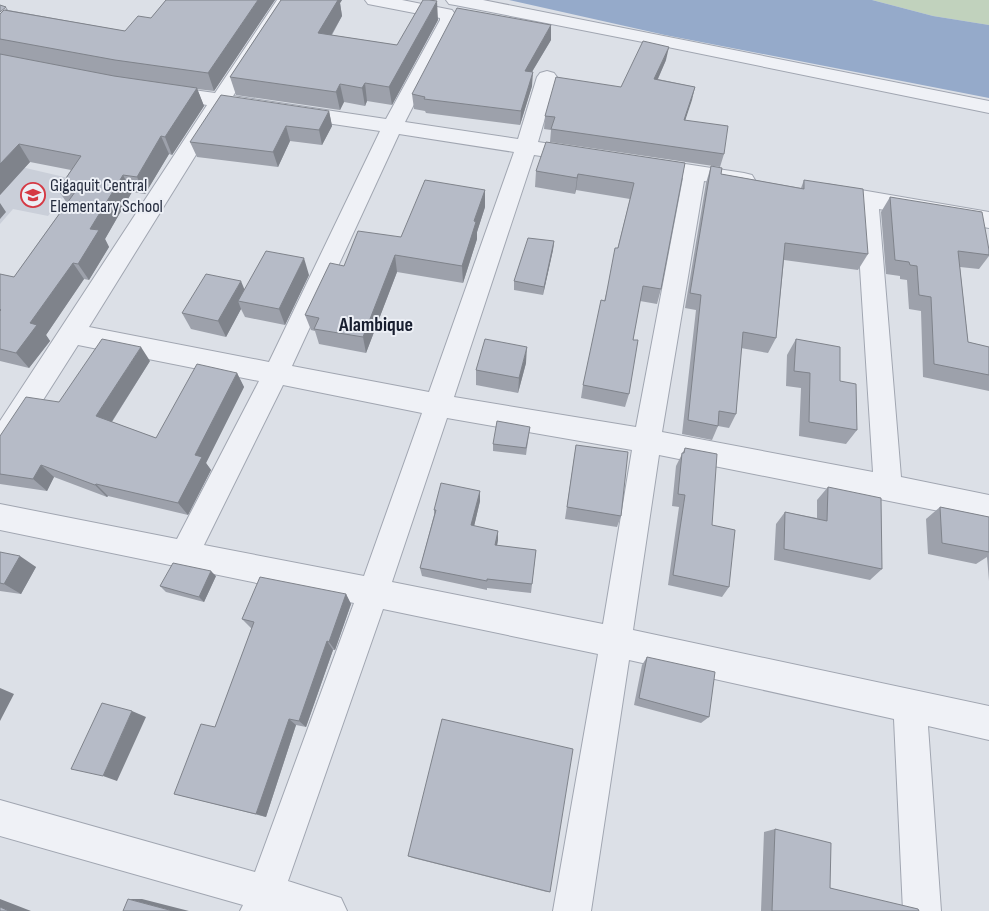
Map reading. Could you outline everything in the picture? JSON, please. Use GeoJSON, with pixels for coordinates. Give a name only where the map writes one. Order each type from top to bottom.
{"type":"FeatureCollection","features":[{"type":"Feature","properties":{"kind":"street"},"geometry":{"type":"LineString","coordinates":[[0,444],[73,334],[219,100],[286,0]]}},
{"type":"Feature","properties":{"kind":"street"},"geometry":{"type":"LineString","coordinates":[[184,555],[276,373],[392,127],[450,18],[446,14],[374,0]]}},
{"type":"Feature","properties":{"kind":"street"},"geometry":{"type":"LineString","coordinates":[[455,0],[653,38],[989,107]]}},
{"type":"Feature","properties":{"kind":"street"},"geometry":{"type":"LineString","coordinates":[[262,902],[373,594],[526,147],[546,77]]}},
{"type":"Feature","properties":{"kind":"street"},"geometry":{"type":"LineString","coordinates":[[142,89],[601,158]]}},
{"type":"Feature","properties":{"kind":"street"},"geometry":{"type":"LineString","coordinates":[[629,163],[762,183]]}},
{"type":"Feature","properties":{"kind":"street"},"geometry":{"type":"LineString","coordinates":[[572,911],[647,441],[695,173]]}},
{"type":"Feature","properties":{"kind":"street"},"geometry":{"type":"LineString","coordinates":[[810,190],[867,198],[989,220]]}},
{"type":"Feature","properties":{"kind":"street"},"geometry":{"type":"LineString","coordinates":[[867,198],[888,486]]}},
{"type":"Feature","properties":{"kind":"street"},"geometry":{"type":"LineString","coordinates":[[73,334],[438,405],[647,441],[888,486],[989,508]]}},
{"type":"Feature","properties":{"kind":"street"},"geometry":{"type":"LineString","coordinates":[[0,517],[616,642],[989,722]]}},
{"type":"Feature","properties":{"kind":"street"},"geometry":{"type":"LineString","coordinates":[[910,705],[922,911]]}},
{"type":"Feature","properties":{"kind":"street"},"geometry":{"type":"LineString","coordinates":[[0,818],[262,902],[328,911]]}},
{"type":"Feature","properties":{"kind":"shaded area","name":"Gigaquit Central Elementary School"},"geometry":{"type":"Polygon","coordinates":[[[0,162],[77,180],[48,216],[13,209],[0,224],[0,162]]]}},
{"type":"Feature","properties":{"kind":"green space"},"geometry":{"type":"Polygon","coordinates":[[[872,0],[989,0],[989,25],[933,16],[872,0]]]}},
{"type":"Feature","properties":{"kind":"water"},"geometry":{"type":"Polygon","coordinates":[[[509,0],[872,0],[933,16],[989,25],[989,98],[665,35],[509,0]]]}},
{"type":"Feature","properties":{"kind":"building"},"geometry":{"type":"Polygon","coordinates":[[[166,0],[258,0],[208,73],[115,60],[0,39],[0,14],[4,10],[125,31],[138,16],[151,18],[166,0]]]}},
{"type":"Feature","properties":{"kind":"building"},"geometry":{"type":"Polygon","coordinates":[[[281,0],[338,0],[318,33],[397,45],[423,0],[437,1],[389,87],[365,83],[362,88],[340,84],[336,92],[230,77],[281,0]]]}},
{"type":"Feature","properties":{"kind":"building"},"geometry":{"type":"Polygon","coordinates":[[[0,5],[6,7],[0,12],[0,5]]]}},
{"type":"Feature","properties":{"kind":"building"},"geometry":{"type":"Polygon","coordinates":[[[457,8],[551,25],[525,71],[533,72],[521,111],[424,99],[425,97],[412,94],[457,8]]]}},
{"type":"Feature","properties":{"kind":"building"},"geometry":{"type":"Polygon","coordinates":[[[643,41],[669,47],[654,79],[695,87],[684,120],[728,126],[724,154],[551,129],[555,117],[545,116],[556,77],[621,87],[643,41]]]}},
{"type":"Feature","properties":{"kind":"building"},"geometry":{"type":"Polygon","coordinates":[[[0,54],[114,76],[197,88],[165,137],[161,136],[137,177],[123,175],[90,229],[99,230],[78,264],[73,263],[30,323],[37,325],[16,353],[0,349],[0,274],[14,277],[75,192],[58,190],[81,156],[19,144],[0,164],[0,54]]]}},
{"type":"Feature","properties":{"kind":"building"},"geometry":{"type":"Polygon","coordinates":[[[221,95],[329,111],[319,130],[286,126],[273,152],[190,142],[221,95]]]}},
{"type":"Feature","properties":{"kind":"building"},"geometry":{"type":"Polygon","coordinates":[[[546,142],[685,163],[661,289],[643,286],[633,340],[638,340],[629,394],[583,385],[601,300],[605,301],[615,248],[618,248],[634,183],[578,174],[577,178],[536,171],[546,142]]]}},
{"type":"Feature","properties":{"kind":"building"},"geometry":{"type":"Polygon","coordinates":[[[711,166],[722,168],[721,174],[804,189],[804,180],[863,189],[868,254],[785,243],[776,338],[743,332],[736,414],[719,411],[718,426],[688,420],[701,295],[690,293],[711,166]]]}},
{"type":"Feature","properties":{"kind":"building"},"geometry":{"type":"Polygon","coordinates":[[[425,180],[485,190],[474,221],[476,222],[462,266],[395,255],[363,337],[314,329],[319,318],[305,315],[330,263],[344,266],[358,231],[401,237],[425,180]]]}},
{"type":"Feature","properties":{"kind":"building"},"geometry":{"type":"Polygon","coordinates":[[[890,197],[982,212],[989,255],[958,251],[968,342],[989,347],[989,375],[934,364],[931,297],[919,295],[917,266],[910,265],[909,262],[895,260],[890,197]]]}},
{"type":"Feature","properties":{"kind":"building"},"geometry":{"type":"Polygon","coordinates":[[[528,238],[554,241],[544,287],[514,281],[528,238]]]}},
{"type":"Feature","properties":{"kind":"building"},"geometry":{"type":"Polygon","coordinates":[[[266,251],[304,258],[279,309],[238,301],[266,251]]]}},
{"type":"Feature","properties":{"kind":"building"},"geometry":{"type":"Polygon","coordinates":[[[206,274],[241,281],[218,321],[182,313],[206,274]]]}},
{"type":"Feature","properties":{"kind":"building"},"geometry":{"type":"Polygon","coordinates":[[[102,339],[141,347],[96,416],[156,438],[197,364],[237,373],[195,455],[202,457],[178,503],[95,485],[41,465],[33,479],[0,474],[0,436],[26,397],[59,402],[102,339]]]}},
{"type":"Feature","properties":{"kind":"building"},"geometry":{"type":"Polygon","coordinates":[[[485,339],[527,347],[519,378],[476,370],[485,339]]]}},
{"type":"Feature","properties":{"kind":"building"},"geometry":{"type":"Polygon","coordinates":[[[796,339],[840,347],[840,381],[856,384],[857,430],[809,422],[810,373],[794,371],[796,339]]]}},
{"type":"Feature","properties":{"kind":"building"},"geometry":{"type":"Polygon","coordinates":[[[497,421],[530,427],[526,448],[493,444],[497,421]]]}},
{"type":"Feature","properties":{"kind":"building"},"geometry":{"type":"Polygon","coordinates":[[[576,445],[628,452],[621,516],[567,507],[576,445]]]}},
{"type":"Feature","properties":{"kind":"building"},"geometry":{"type":"Polygon","coordinates":[[[685,448],[717,454],[712,525],[735,530],[729,587],[673,575],[685,495],[678,494],[682,453],[684,453],[685,448]]]}},
{"type":"Feature","properties":{"kind":"building"},"geometry":{"type":"Polygon","coordinates":[[[441,483],[480,491],[471,525],[498,531],[495,545],[536,550],[532,584],[487,579],[487,581],[420,568],[436,510],[434,510],[441,483]]]}},
{"type":"Feature","properties":{"kind":"building"},"geometry":{"type":"Polygon","coordinates":[[[828,487],[881,498],[882,569],[784,549],[785,512],[827,521],[828,487]]]}},
{"type":"Feature","properties":{"kind":"building"},"geometry":{"type":"Polygon","coordinates":[[[940,507],[989,517],[989,552],[942,543],[940,507]]]}},
{"type":"Feature","properties":{"kind":"building"},"geometry":{"type":"Polygon","coordinates":[[[0,552],[20,556],[4,584],[0,583],[0,552]]]}},
{"type":"Feature","properties":{"kind":"building"},"geometry":{"type":"Polygon","coordinates":[[[173,563],[211,571],[199,597],[160,586],[173,563]]]}},
{"type":"Feature","properties":{"kind":"building"},"geometry":{"type":"Polygon","coordinates":[[[260,577],[346,594],[329,642],[327,641],[299,721],[289,719],[256,814],[174,794],[201,724],[215,727],[254,622],[242,619],[260,577]]]}},
{"type":"Feature","properties":{"kind":"building"},"geometry":{"type":"Polygon","coordinates":[[[647,657],[715,672],[709,717],[639,698],[647,657]]]}},
{"type":"Feature","properties":{"kind":"building"},"geometry":{"type":"Polygon","coordinates":[[[102,703],[132,711],[103,776],[71,769],[102,703]]]}},
{"type":"Feature","properties":{"kind":"building"},"geometry":{"type":"Polygon","coordinates":[[[442,719],[573,749],[550,892],[408,856],[442,719]]]}},
{"type":"Feature","properties":{"kind":"building"},"geometry":{"type":"Polygon","coordinates":[[[775,829],[831,843],[830,888],[918,909],[919,911],[772,911],[775,829]]]}},
{"type":"Feature","properties":{"kind":"building"},"geometry":{"type":"Polygon","coordinates":[[[128,899],[173,911],[123,911],[128,899]]]}},
{"type":"Feature","properties":{"kind":"building"},"geometry":{"type":"Polygon","coordinates":[[[0,907],[9,911],[0,911],[0,907]]]}},
{"type":"Feature","properties":{"kind":"place","name":"Gigaquit Central Elementary School"},"geometry":{"type":"Point","coordinates":[33,195]}},
{"type":"Feature","properties":{"kind":"district","name":"Alambique"},"geometry":{"type":"Point","coordinates":[376,325]}}]}
